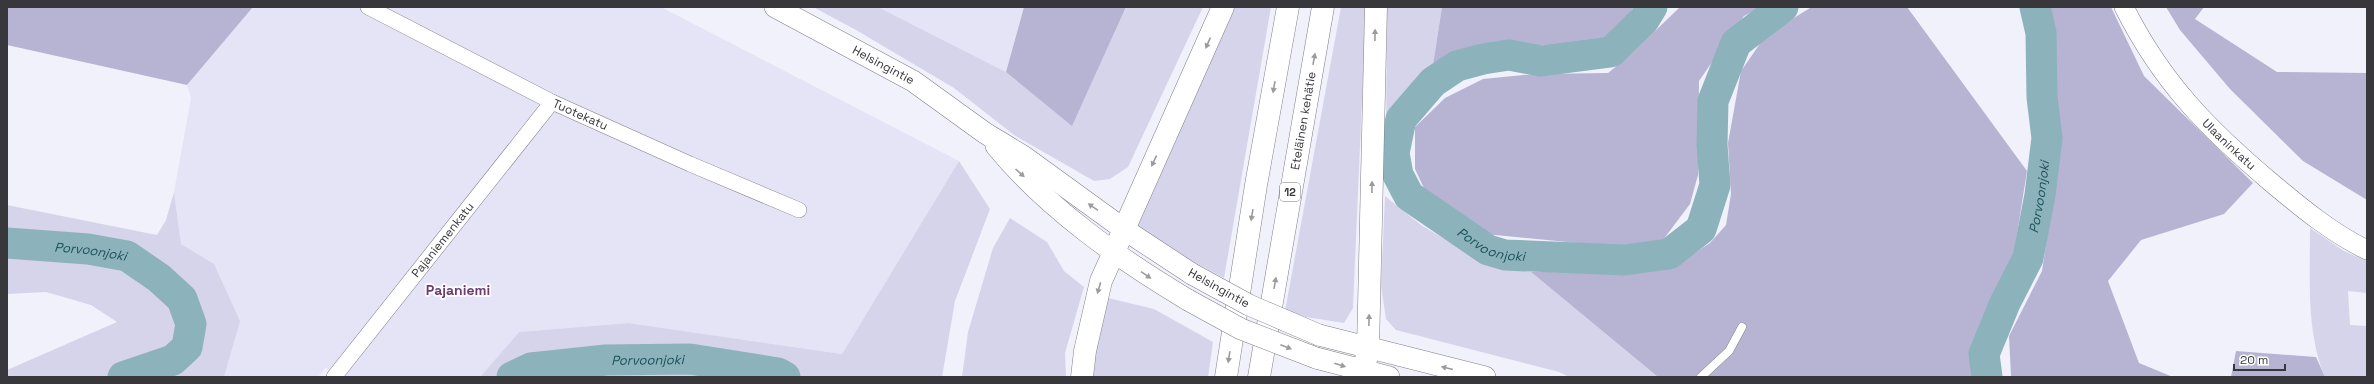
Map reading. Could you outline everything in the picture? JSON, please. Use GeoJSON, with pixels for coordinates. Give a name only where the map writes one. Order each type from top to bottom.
{"type":"FeatureCollection","features":[{"type":"Feature","properties":{"kind":"highway"},"geometry":{"type":"LineString","coordinates":[[1082,377],[1085,351],[1095,301],[1101,281],[1223,7]]}},
{"type":"Feature","properties":{"kind":"highway"},"geometry":{"type":"LineString","coordinates":[[1226,377],[1256,185],[1288,7]]}},
{"type":"Feature","properties":{"kind":"highway","name":"Eteläinen kehätie"},"geometry":{"type":"LineString","coordinates":[[1259,377],[1323,7]]}},
{"type":"Feature","properties":{"kind":"highway"},"geometry":{"type":"LineString","coordinates":[[1364,375],[1368,348],[1376,7]]}},
{"type":"Feature","properties":{"kind":"main road","name":"Helsingintie"},"geometry":{"type":"LineString","coordinates":[[775,7],[913,81],[985,133],[1023,156],[1125,230],[1192,274],[1249,305],[1319,334],[1368,348],[1485,377]]}},
{"type":"Feature","properties":{"kind":"main road","name":"Helsingintie"},"geometry":{"type":"LineString","coordinates":[[985,133],[1012,166],[1093,237],[1188,300],[1241,329],[1316,358],[1364,375],[1389,377]]}},
{"type":"Feature","properties":{"kind":"street","name":"Tuotekatu"},"geometry":{"type":"LineString","coordinates":[[368,7],[552,102],[690,164],[799,210]]}},
{"type":"Feature","properties":{"kind":"street","name":"Ulaaninkatu"},"geometry":{"type":"LineString","coordinates":[[2124,7],[2165,78],[2198,116],[2243,159],[2304,210],[2344,239],[2367,250]]}},
{"type":"Feature","properties":{"kind":"street","name":"Pajaniemenkatu"},"geometry":{"type":"LineString","coordinates":[[334,377],[552,102]]}},
{"type":"Feature","properties":{"kind":"lane"},"geometry":{"type":"LineString","coordinates":[[1702,377],[1729,351],[1742,327]]}},
{"type":"Feature","properties":{"kind":"shaded area"},"geometry":{"type":"Polygon","coordinates":[[[7,7],[253,7],[187,85],[7,45],[7,7]]]}},
{"type":"Feature","properties":{"kind":"shaded area"},"geometry":{"type":"Polygon","coordinates":[[[253,7],[661,7],[959,161],[842,354],[627,323],[519,332],[480,377],[350,377],[325,368],[318,377],[224,377],[239,321],[214,264],[181,244],[174,192],[191,98],[187,85],[253,7]]]}},
{"type":"Feature","properties":{"kind":"shaded area"},"geometry":{"type":"Polygon","coordinates":[[[813,7],[878,7],[1006,72],[1072,125],[1126,7],[1203,7],[1128,167],[1110,179],[1094,181],[1014,135],[954,88],[856,30],[813,7]]]}},
{"type":"Feature","properties":{"kind":"shaded area"},"geometry":{"type":"Polygon","coordinates":[[[878,7],[1024,7],[1006,72],[878,7]]]}},
{"type":"Feature","properties":{"kind":"shaded area"},"geometry":{"type":"Polygon","coordinates":[[[1024,7],[1126,7],[1072,126],[1006,72],[1024,7]]]}},
{"type":"Feature","properties":{"kind":"shaded area"},"geometry":{"type":"Polygon","coordinates":[[[1232,7],[1271,7],[1224,278],[1180,255],[1136,225],[1232,7]]]}},
{"type":"Feature","properties":{"kind":"shaded area"},"geometry":{"type":"Polygon","coordinates":[[[1341,7],[1366,7],[1353,308],[1344,323],[1306,317],[1285,311],[1341,7]]]}},
{"type":"Feature","properties":{"kind":"shaded area"},"geometry":{"type":"Polygon","coordinates":[[[1387,7],[1442,7],[1432,71],[1395,104],[1386,136],[1387,7]]]}},
{"type":"Feature","properties":{"kind":"shaded area"},"geometry":{"type":"Polygon","coordinates":[[[1442,7],[1634,7],[1614,36],[1592,44],[1483,47],[1432,71],[1442,7]]]}},
{"type":"Feature","properties":{"kind":"shaded area"},"geometry":{"type":"Polygon","coordinates":[[[1680,7],[1761,7],[1744,16],[1699,81],[1698,175],[1690,204],[1663,240],[1628,248],[1474,233],[1429,199],[1415,169],[1415,127],[1445,98],[1483,79],[1534,74],[1608,73],[1628,57],[1680,7]]]}},
{"type":"Feature","properties":{"kind":"shaded area"},"geometry":{"type":"Polygon","coordinates":[[[1907,7],[2027,171],[2014,253],[1972,352],[1973,377],[1658,377],[1531,272],[1611,272],[1675,266],[1710,243],[1726,225],[1731,194],[1728,143],[1741,71],[1766,35],[1810,8],[1907,7]]]}},
{"type":"Feature","properties":{"kind":"shaded area"},"geometry":{"type":"Polygon","coordinates":[[[2047,7],[2111,7],[2144,76],[2253,183],[2224,214],[2141,240],[2108,281],[2139,363],[2173,377],[2011,376],[2009,336],[2042,271],[2061,149],[2056,105],[2055,33],[2047,7]]]}},
{"type":"Feature","properties":{"kind":"shaded area"},"geometry":{"type":"Polygon","coordinates":[[[2166,7],[2204,7],[2195,19],[2277,72],[2367,73],[2367,200],[2303,161],[2230,89],[2180,30],[2166,7]]]}},
{"type":"Feature","properties":{"kind":"shaded area"},"geometry":{"type":"Polygon","coordinates":[[[959,161],[990,209],[955,301],[942,377],[480,377],[519,332],[628,323],[842,354],[959,161]]]}},
{"type":"Feature","properties":{"kind":"shaded area"},"geometry":{"type":"Polygon","coordinates":[[[174,192],[181,244],[214,264],[240,321],[224,377],[7,377],[7,370],[117,322],[91,305],[46,292],[7,294],[7,205],[157,235],[166,220],[174,192]]]}},
{"type":"Feature","properties":{"kind":"shaded area"},"geometry":{"type":"Polygon","coordinates":[[[1385,196],[1421,225],[1481,261],[1531,272],[1658,377],[1569,377],[1559,372],[1396,330],[1386,319],[1381,286],[1385,196]]]}},
{"type":"Feature","properties":{"kind":"shaded area"},"geometry":{"type":"Polygon","coordinates":[[[1010,218],[1047,242],[1064,271],[1084,287],[1065,353],[1066,377],[962,377],[968,332],[993,248],[1010,218]]]}},
{"type":"Feature","properties":{"kind":"shaded area"},"geometry":{"type":"Polygon","coordinates":[[[2310,228],[2344,251],[2367,261],[2367,293],[2348,291],[2350,325],[2367,326],[2367,377],[2325,377],[2315,342],[2310,304],[2310,228]]]}},
{"type":"Feature","properties":{"kind":"shaded area"},"geometry":{"type":"Polygon","coordinates":[[[1108,298],[1154,309],[1213,342],[1208,377],[1090,377],[1096,337],[1108,298]]]}},
{"type":"Feature","properties":{"kind":"shaded area"},"geometry":{"type":"Polygon","coordinates":[[[2236,351],[2316,357],[2325,377],[2231,377],[2236,351]]]}},
{"type":"Feature","properties":{"kind":"waterway","name":"Porvoonjoki"},"geometry":{"type":"LineString","coordinates":[[1652,7],[1644,20],[1611,52],[1541,61],[1509,55],[1483,59],[1457,66],[1433,82],[1401,119],[1394,153],[1398,175],[1409,196],[1488,250],[1505,255],[1624,260],[1669,254],[1701,229],[1715,185],[1712,145],[1713,101],[1736,43],[1783,7]]}},
{"type":"Feature","properties":{"kind":"waterway","name":"Porvoonjoki"},"geometry":{"type":"LineString","coordinates":[[1987,377],[1984,354],[2005,303],[2028,258],[2040,195],[2047,138],[2042,97],[2041,33],[2035,7]]}},
{"type":"Feature","properties":{"kind":"waterway","name":"Porvoonjoki"},"geometry":{"type":"LineString","coordinates":[[7,243],[88,249],[127,256],[159,278],[182,299],[191,324],[187,347],[173,360],[123,377]]}},
{"type":"Feature","properties":{"kind":"waterway","name":"Porvoonjoki"},"geometry":{"type":"LineString","coordinates":[[512,377],[531,368],[606,360],[690,359],[778,373],[785,377]]}},
{"type":"Feature","properties":{"kind":"district","name":"Pajaniemi"},"geometry":{"type":"Point","coordinates":[458,290]}}]}
